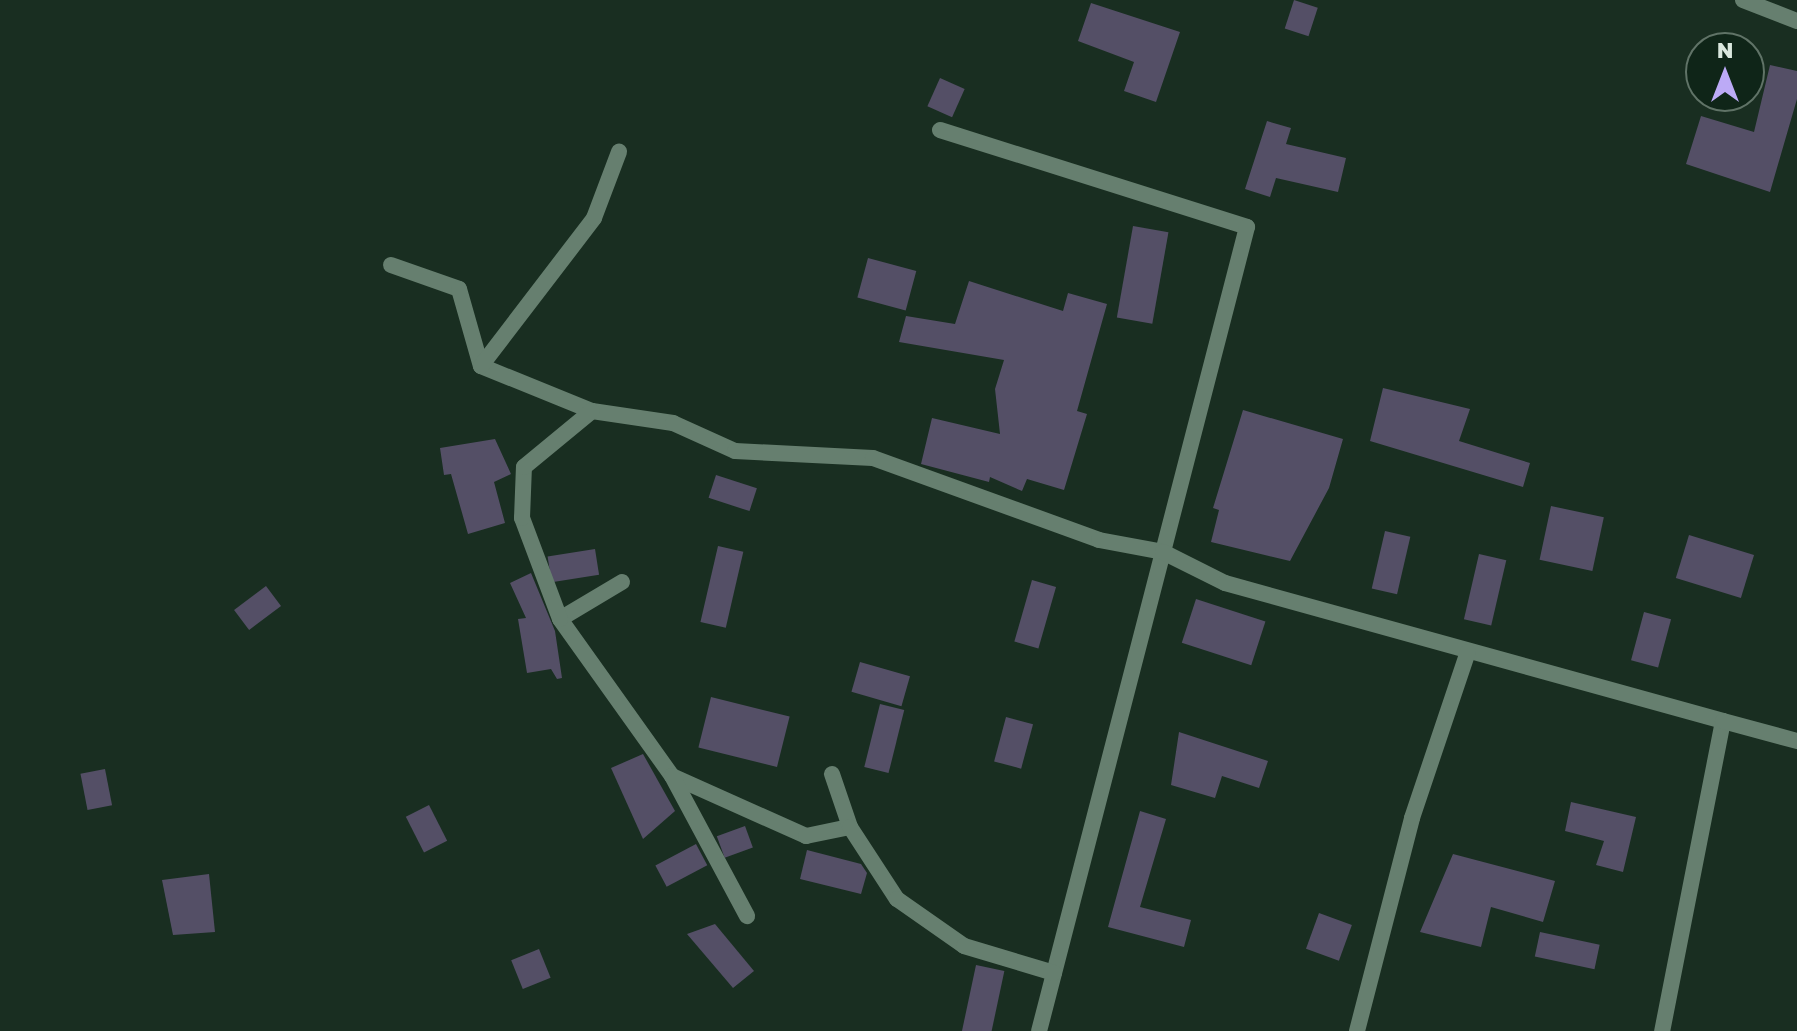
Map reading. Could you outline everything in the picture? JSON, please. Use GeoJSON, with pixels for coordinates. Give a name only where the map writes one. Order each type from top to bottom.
{"type":"FeatureCollection","features":[{"type":"Feature","properties":{"kind":"street"},"geometry":{"type":"LineString","coordinates":[[1743,0],[1797,21]]}},
{"type":"Feature","properties":{"kind":"street"},"geometry":{"type":"LineString","coordinates":[[940,130],[1247,227],[1039,1031]]}},
{"type":"Feature","properties":{"kind":"street"},"geometry":{"type":"LineString","coordinates":[[481,366],[594,218],[619,152]]}},
{"type":"Feature","properties":{"kind":"street"},"geometry":{"type":"LineString","coordinates":[[391,265],[459,289],[481,366]]}},
{"type":"Feature","properties":{"kind":"street"},"geometry":{"type":"LineString","coordinates":[[481,366],[592,411],[673,423],[735,451],[873,458],[1099,540],[1163,552],[1225,583],[1797,741]]}},
{"type":"Feature","properties":{"kind":"street"},"geometry":{"type":"LineString","coordinates":[[592,411],[524,467],[522,518],[560,619],[672,776],[747,916]]}},
{"type":"Feature","properties":{"kind":"street"},"geometry":{"type":"LineString","coordinates":[[560,619],[622,582]]}},
{"type":"Feature","properties":{"kind":"street"},"geometry":{"type":"LineString","coordinates":[[1357,1031],[1412,818],[1468,652]]}},
{"type":"Feature","properties":{"kind":"street"},"geometry":{"type":"LineString","coordinates":[[1662,1031],[1723,721]]}},
{"type":"Feature","properties":{"kind":"street"},"geometry":{"type":"LineString","coordinates":[[832,774],[850,827],[897,899],[964,946],[1054,973]]}},
{"type":"Feature","properties":{"kind":"street"},"geometry":{"type":"LineString","coordinates":[[672,776],[806,836],[850,827]]}},
{"type":"Feature","properties":{"kind":"building"},"geometry":{"type":"Polygon","coordinates":[[[1294,0],[1318,8],[1309,36],[1285,29],[1294,0]]]}},
{"type":"Feature","properties":{"kind":"building"},"geometry":{"type":"Polygon","coordinates":[[[1091,3],[1180,32],[1156,102],[1124,91],[1134,62],[1078,41],[1091,3]]]}},
{"type":"Feature","properties":{"kind":"building"},"geometry":{"type":"Polygon","coordinates":[[[1770,65],[1797,71],[1797,99],[1770,192],[1686,164],[1701,116],[1754,132],[1759,112],[1765,112],[1765,86],[1770,65]]]}},
{"type":"Feature","properties":{"kind":"building"},"geometry":{"type":"Polygon","coordinates":[[[940,78],[965,89],[952,117],[927,106],[940,78]]]}},
{"type":"Feature","properties":{"kind":"building"},"geometry":{"type":"Polygon","coordinates":[[[1267,121],[1291,128],[1286,144],[1346,158],[1338,192],[1276,178],[1270,197],[1245,189],[1267,121]]]}},
{"type":"Feature","properties":{"kind":"building"},"geometry":{"type":"Polygon","coordinates":[[[1133,226],[1168,232],[1152,324],[1117,318],[1133,226]]]}},
{"type":"Feature","properties":{"kind":"building"},"geometry":{"type":"Polygon","coordinates":[[[868,258],[916,271],[906,311],[857,298],[868,258]]]}},
{"type":"Feature","properties":{"kind":"building"},"geometry":{"type":"Polygon","coordinates":[[[969,281],[1063,311],[1068,293],[1107,304],[1077,411],[1087,414],[1064,490],[1027,479],[1022,491],[990,477],[989,482],[921,464],[932,418],[1000,434],[995,389],[1004,360],[899,342],[906,316],[955,324],[969,281]]]}},
{"type":"Feature","properties":{"kind":"building"},"geometry":{"type":"Polygon","coordinates":[[[1383,388],[1470,409],[1459,441],[1530,463],[1523,487],[1370,441],[1383,388]]]}},
{"type":"Feature","properties":{"kind":"building"},"geometry":{"type":"Polygon","coordinates":[[[1243,410],[1343,439],[1329,488],[1290,561],[1211,542],[1219,510],[1213,508],[1243,410]]]}},
{"type":"Feature","properties":{"kind":"building"},"geometry":{"type":"Polygon","coordinates":[[[495,439],[511,474],[494,482],[505,523],[468,534],[451,474],[444,475],[440,448],[495,439]]]}},
{"type":"Feature","properties":{"kind":"building"},"geometry":{"type":"Polygon","coordinates":[[[716,475],[757,488],[749,511],[709,498],[716,475]]]}},
{"type":"Feature","properties":{"kind":"building"},"geometry":{"type":"Polygon","coordinates":[[[1551,506],[1604,517],[1592,571],[1540,560],[1551,506]]]}},
{"type":"Feature","properties":{"kind":"building"},"geometry":{"type":"Polygon","coordinates":[[[1385,531],[1410,537],[1397,594],[1372,588],[1385,531]]]}},
{"type":"Feature","properties":{"kind":"building"},"geometry":{"type":"Polygon","coordinates":[[[1689,535],[1754,555],[1741,598],[1676,578],[1689,535]]]}},
{"type":"Feature","properties":{"kind":"building"},"geometry":{"type":"Polygon","coordinates":[[[718,546],[743,552],[726,628],[700,622],[718,546]]]}},
{"type":"Feature","properties":{"kind":"building"},"geometry":{"type":"Polygon","coordinates":[[[595,549],[599,575],[552,582],[548,557],[595,549]]]}},
{"type":"Feature","properties":{"kind":"building"},"geometry":{"type":"Polygon","coordinates":[[[1479,554],[1506,560],[1491,626],[1464,619],[1479,554]]]}},
{"type":"Feature","properties":{"kind":"building"},"geometry":{"type":"Polygon","coordinates":[[[531,573],[555,631],[562,678],[557,679],[551,669],[527,673],[518,619],[526,618],[510,583],[531,573]]]}},
{"type":"Feature","properties":{"kind":"building"},"geometry":{"type":"Polygon","coordinates":[[[1032,580],[1056,587],[1038,648],[1014,642],[1032,580]]]}},
{"type":"Feature","properties":{"kind":"building"},"geometry":{"type":"Polygon","coordinates":[[[266,586],[281,606],[249,630],[234,610],[266,586]]]}},
{"type":"Feature","properties":{"kind":"building"},"geometry":{"type":"Polygon","coordinates":[[[1196,599],[1265,622],[1251,665],[1182,643],[1196,599]]]}},
{"type":"Feature","properties":{"kind":"building"},"geometry":{"type":"Polygon","coordinates":[[[1644,612],[1671,619],[1658,668],[1631,660],[1644,612]]]}},
{"type":"Feature","properties":{"kind":"building"},"geometry":{"type":"Polygon","coordinates":[[[860,662],[910,676],[901,706],[851,692],[860,662]]]}},
{"type":"Feature","properties":{"kind":"building"},"geometry":{"type":"Polygon","coordinates":[[[711,697],[790,717],[777,767],[698,747],[711,697]]]}},
{"type":"Feature","properties":{"kind":"building"},"geometry":{"type":"Polygon","coordinates":[[[880,704],[904,710],[889,773],[864,767],[880,704]]]}},
{"type":"Feature","properties":{"kind":"building"},"geometry":{"type":"Polygon","coordinates":[[[1006,717],[1033,724],[1021,769],[994,761],[1006,717]]]}},
{"type":"Feature","properties":{"kind":"building"},"geometry":{"type":"Polygon","coordinates":[[[1179,732],[1268,761],[1259,788],[1222,776],[1215,798],[1171,785],[1179,732]]]}},
{"type":"Feature","properties":{"kind":"building"},"geometry":{"type":"Polygon","coordinates":[[[643,754],[675,811],[643,839],[611,768],[643,754]]]}},
{"type":"Feature","properties":{"kind":"building"},"geometry":{"type":"Polygon","coordinates":[[[105,769],[112,805],[88,810],[80,774],[105,769]]]}},
{"type":"Feature","properties":{"kind":"building"},"geometry":{"type":"Polygon","coordinates":[[[1571,802],[1636,817],[1623,872],[1596,865],[1604,841],[1565,831],[1571,802]]]}},
{"type":"Feature","properties":{"kind":"building"},"geometry":{"type":"Polygon","coordinates":[[[429,805],[447,841],[424,852],[406,817],[429,805]]]}},
{"type":"Feature","properties":{"kind":"building"},"geometry":{"type":"Polygon","coordinates":[[[1140,811],[1166,819],[1140,907],[1191,920],[1184,947],[1108,927],[1140,811]]]}},
{"type":"Feature","properties":{"kind":"building"},"geometry":{"type":"Polygon","coordinates":[[[745,826],[753,848],[725,858],[717,836],[745,826]]]}},
{"type":"Feature","properties":{"kind":"building"},"geometry":{"type":"Polygon","coordinates":[[[696,844],[707,865],[667,887],[655,866],[696,844]]]}},
{"type":"Feature","properties":{"kind":"building"},"geometry":{"type":"Polygon","coordinates":[[[807,850],[861,864],[867,873],[861,894],[800,879],[807,850]]]}},
{"type":"Feature","properties":{"kind":"building"},"geometry":{"type":"Polygon","coordinates":[[[1453,854],[1555,881],[1543,922],[1491,907],[1481,947],[1420,932],[1453,854]]]}},
{"type":"Feature","properties":{"kind":"building"},"geometry":{"type":"Polygon","coordinates":[[[209,874],[215,932],[173,935],[162,880],[209,874]]]}},
{"type":"Feature","properties":{"kind":"building"},"geometry":{"type":"Polygon","coordinates":[[[1319,913],[1352,925],[1339,961],[1306,949],[1319,913]]]}},
{"type":"Feature","properties":{"kind":"building"},"geometry":{"type":"Polygon","coordinates":[[[715,924],[754,971],[733,988],[687,934],[715,924]]]}},
{"type":"Feature","properties":{"kind":"building"},"geometry":{"type":"Polygon","coordinates":[[[1540,932],[1600,945],[1594,969],[1535,956],[1540,932]]]}},
{"type":"Feature","properties":{"kind":"building"},"geometry":{"type":"Polygon","coordinates":[[[539,949],[551,978],[523,989],[511,960],[539,949]]]}},
{"type":"Feature","properties":{"kind":"building"},"geometry":{"type":"Polygon","coordinates":[[[976,965],[1004,971],[992,1031],[962,1031],[976,965]]]}}]}
